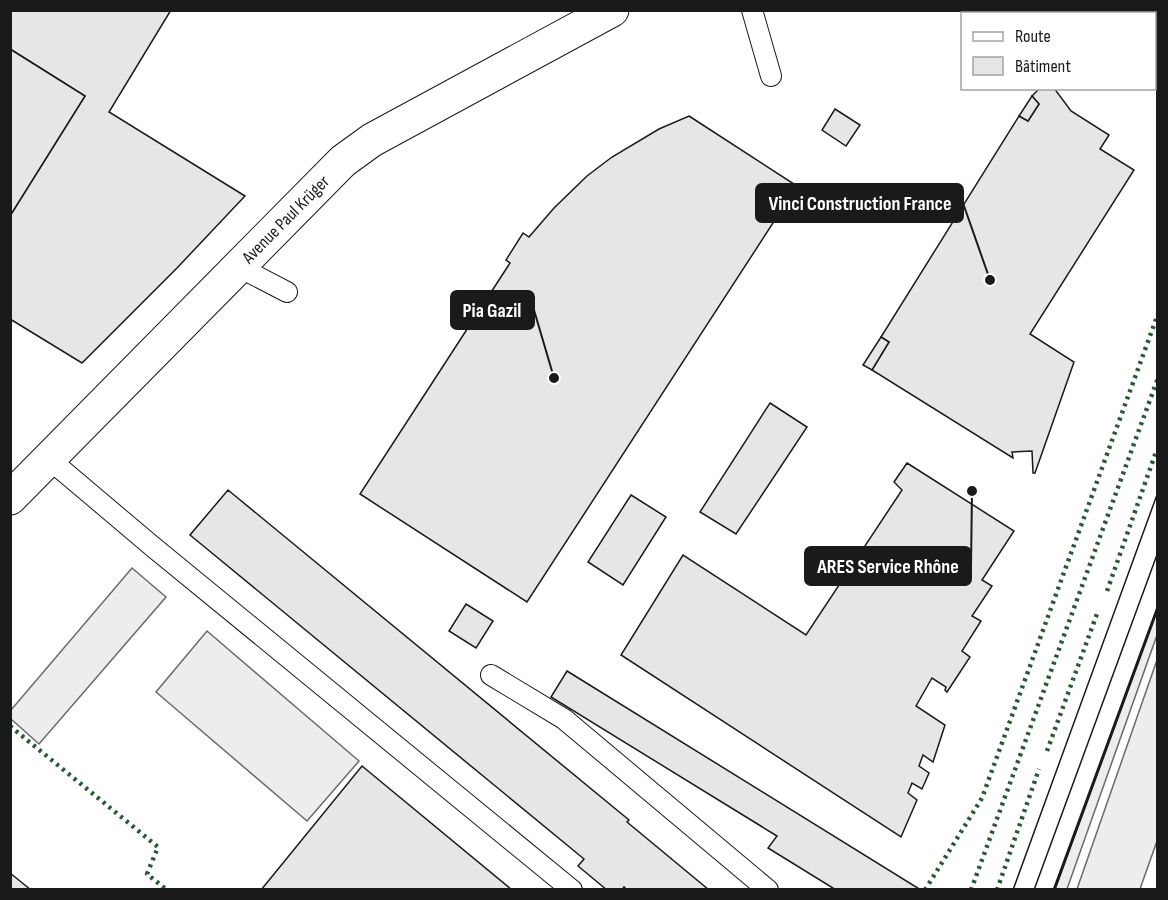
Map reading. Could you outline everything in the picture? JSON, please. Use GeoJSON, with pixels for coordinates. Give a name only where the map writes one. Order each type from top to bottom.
{"type":"FeatureCollection","features":[{"type":"Feature","properties":{"kind":"street","name":"Avenue Paul Krüger"},"geometry":{"type":"LineString","coordinates":[[10,498],[343,161],[372,140],[612,10]]}},
{"type":"Feature","properties":{"kind":"lane"},"geometry":{"type":"LineString","coordinates":[[752,10],[771,76]]}},
{"type":"Feature","properties":{"kind":"lane"},"geometry":{"type":"LineString","coordinates":[[238,267],[287,292]]}},
{"type":"Feature","properties":{"kind":"lane"},"geometry":{"type":"LineString","coordinates":[[49,459],[572,890]]}},
{"type":"Feature","properties":{"kind":"lane"},"geometry":{"type":"LineString","coordinates":[[491,675],[564,719],[768,890]]}},
{"type":"Feature","properties":{"kind":"shaded area"},"geometry":{"type":"Polygon","coordinates":[[[132,568],[166,597],[39,744],[11,719],[11,710],[132,568]]]}},
{"type":"Feature","properties":{"kind":"shaded area"},"geometry":{"type":"Polygon","coordinates":[[[1157,609],[1157,635],[1067,889],[1055,889],[1157,609]]]}},
{"type":"Feature","properties":{"kind":"shaded area"},"geometry":{"type":"Polygon","coordinates":[[[207,631],[359,761],[307,821],[156,692],[207,631]]]}},
{"type":"Feature","properties":{"kind":"shaded area"},"geometry":{"type":"Polygon","coordinates":[[[1157,660],[1157,841],[1140,889],[1077,889],[1157,660]]]}},
{"type":"Feature","properties":{"kind":"building"},"geometry":{"type":"Polygon","coordinates":[[[10,10],[171,10],[109,112],[245,196],[82,363],[10,319],[10,216],[85,96],[10,49],[10,10]]]}},
{"type":"Feature","properties":{"kind":"building"},"geometry":{"type":"Polygon","coordinates":[[[10,49],[85,96],[10,216],[10,49]]]}},
{"type":"Feature","properties":{"kind":"building"},"geometry":{"type":"Polygon","coordinates":[[[1038,90],[1055,90],[1071,111],[1109,135],[1100,149],[1134,170],[1030,334],[1074,362],[1035,473],[1033,473],[1032,451],[1012,452],[1013,458],[872,370],[889,342],[881,337],[1019,116],[1028,121],[1039,104],[1032,96],[1038,90]]]}},
{"type":"Feature","properties":{"kind":"building"},"geometry":{"type":"Polygon","coordinates":[[[1032,96],[1039,104],[1028,121],[1019,116],[1032,96]]]}},
{"type":"Feature","properties":{"kind":"building"},"geometry":{"type":"Polygon","coordinates":[[[835,109],[860,125],[846,146],[822,130],[835,109]]]}},
{"type":"Feature","properties":{"kind":"building"},"geometry":{"type":"Polygon","coordinates":[[[689,116],[797,186],[527,602],[360,494],[510,263],[506,260],[523,233],[529,237],[554,208],[587,176],[612,157],[659,129],[689,116]]]}},
{"type":"Feature","properties":{"kind":"building"},"geometry":{"type":"Polygon","coordinates":[[[881,337],[889,342],[872,370],[863,365],[881,337]]]}},
{"type":"Feature","properties":{"kind":"building"},"geometry":{"type":"Polygon","coordinates":[[[770,403],[807,427],[736,534],[700,512],[770,403]]]}},
{"type":"Feature","properties":{"kind":"building"},"geometry":{"type":"Polygon","coordinates":[[[907,463],[1014,531],[982,580],[992,586],[972,616],[981,621],[962,651],[970,657],[947,692],[946,687],[932,678],[916,706],[945,725],[933,762],[923,755],[919,766],[929,773],[922,789],[912,783],[908,793],[917,800],[901,837],[621,655],[683,555],[806,635],[902,490],[894,482],[907,463]]]}},
{"type":"Feature","properties":{"kind":"building"},"geometry":{"type":"Polygon","coordinates":[[[228,490],[629,820],[627,822],[709,890],[627,890],[624,887],[622,890],[607,890],[578,866],[584,859],[190,535],[228,490]]]}},
{"type":"Feature","properties":{"kind":"building"},"geometry":{"type":"Polygon","coordinates":[[[631,495],[666,517],[623,585],[588,562],[631,495]]]}},
{"type":"Feature","properties":{"kind":"building"},"geometry":{"type":"Polygon","coordinates":[[[466,604],[493,621],[476,648],[449,631],[466,604]]]}},
{"type":"Feature","properties":{"kind":"building"},"geometry":{"type":"Polygon","coordinates":[[[567,671],[921,890],[836,890],[768,848],[777,836],[551,697],[567,671]]]}},
{"type":"Feature","properties":{"kind":"building"},"geometry":{"type":"Polygon","coordinates":[[[362,766],[512,890],[261,890],[362,766]]]}},
{"type":"Feature","properties":{"kind":"building"},"geometry":{"type":"Polygon","coordinates":[[[10,873],[31,890],[10,890],[10,873]]]}},
{"type":"Feature","properties":{"kind":"tram line"},"geometry":{"type":"LineString","coordinates":[[1013,890],[1158,492]]}},
{"type":"Feature","properties":{"kind":"tram line"},"geometry":{"type":"LineString","coordinates":[[1034,890],[1158,552]]}},
{"type":"Feature","properties":{"kind":"hedge"},"geometry":{"type":"LineString","coordinates":[[925,890],[982,798],[1158,314]]}},
{"type":"Feature","properties":{"kind":"hedge"},"geometry":{"type":"LineString","coordinates":[[971,890],[1158,378]]}},
{"type":"Feature","properties":{"kind":"hedge"},"geometry":{"type":"LineString","coordinates":[[1107,591],[1156,452]]}},
{"type":"Feature","properties":{"kind":"hedge"},"geometry":{"type":"LineString","coordinates":[[1047,751],[1098,611]]}},
{"type":"Feature","properties":{"kind":"hedge"},"geometry":{"type":"LineString","coordinates":[[10,726],[158,847],[147,874],[167,890]]}},
{"type":"Feature","properties":{"kind":"hedge"},"geometry":{"type":"LineString","coordinates":[[997,890],[1039,769]]}},
{"type":"Feature","properties":{"kind":"wall"},"geometry":{"type":"LineString","coordinates":[[1054,890],[1158,607]]}},
{"type":"Feature","properties":{"kind":"place","name":"Vinci Construction France"},"geometry":{"type":"Point","coordinates":[990,280]}},
{"type":"Feature","properties":{"kind":"place","name":"Pia Gazil"},"geometry":{"type":"Point","coordinates":[554,378]}},
{"type":"Feature","properties":{"kind":"place","name":"ARES Service Rhône"},"geometry":{"type":"Point","coordinates":[972,491]}}]}
